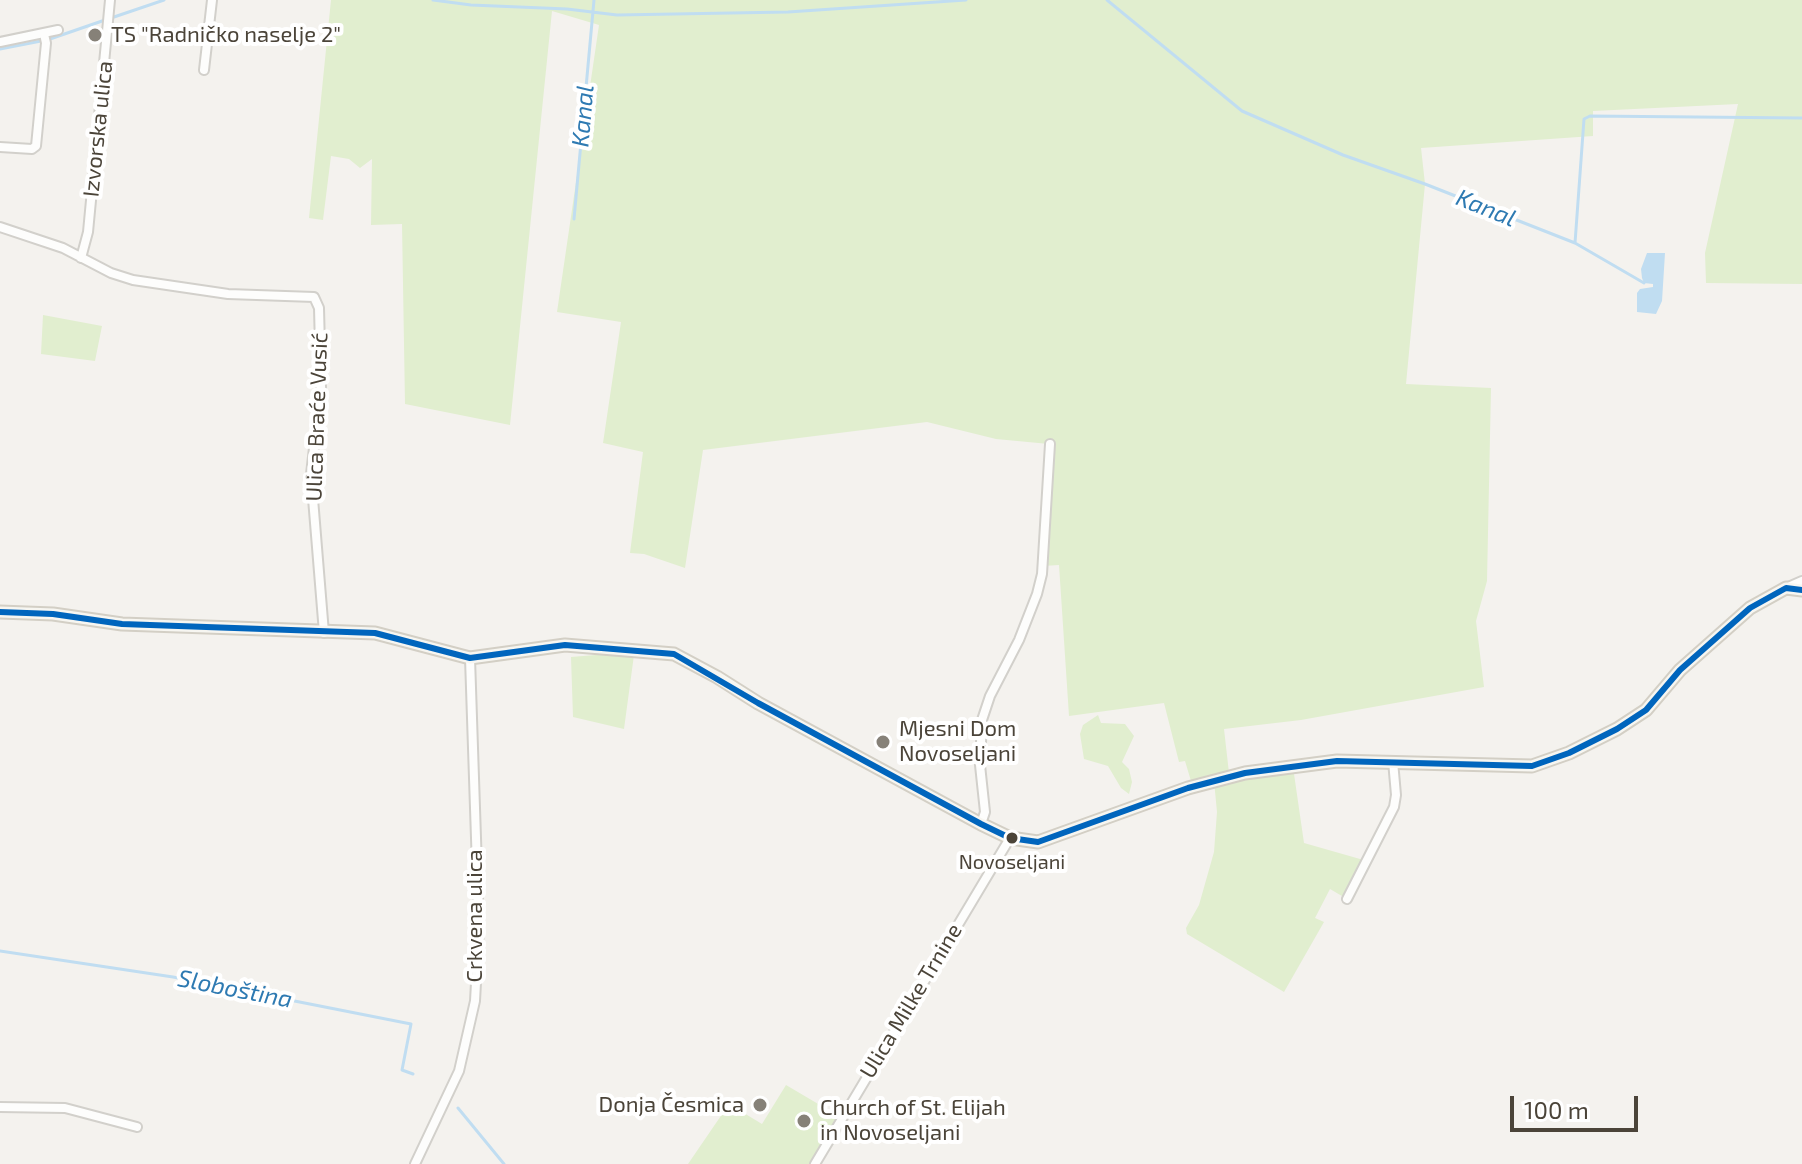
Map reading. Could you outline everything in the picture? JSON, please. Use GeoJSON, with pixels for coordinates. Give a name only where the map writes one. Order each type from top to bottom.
{"type":"FeatureCollection","features":[{"type":"Feature","properties":{"kind":"main road"},"geometry":{"type":"LineString","coordinates":[[0,612],[53,614],[122,624],[375,633],[470,658],[565,645],[674,654],[981,824],[1010,838],[1038,842],[1188,788],[1245,773],[1337,761],[1532,766],[1569,753],[1617,729],[1646,710],[1680,670],[1750,608],[1786,588],[1802,590]]}},
{"type":"Feature","properties":{"kind":"street","name":"Izvorska ulica"},"geometry":{"type":"LineString","coordinates":[[81,258],[88,232],[110,0]]}},
{"type":"Feature","properties":{"kind":"street"},"geometry":{"type":"LineString","coordinates":[[204,70],[212,0]]}},
{"type":"Feature","properties":{"kind":"street"},"geometry":{"type":"LineString","coordinates":[[0,42],[58,30]]}},
{"type":"Feature","properties":{"kind":"street"},"geometry":{"type":"LineString","coordinates":[[0,147],[32,149],[36,146],[46,43],[44,34]]}},
{"type":"Feature","properties":{"kind":"street"},"geometry":{"type":"LineString","coordinates":[[0,227],[63,248],[81,258]]}},
{"type":"Feature","properties":{"kind":"street","name":"Ulica Braće Vusić"},"geometry":{"type":"LineString","coordinates":[[81,258],[111,273],[137,281],[228,294],[314,297],[319,308],[321,387],[311,474],[324,633]]}},
{"type":"Feature","properties":{"kind":"street"},"geometry":{"type":"LineString","coordinates":[[981,824],[985,812],[980,765],[982,720],[990,696],[1019,640],[1042,574],[1050,444]]}},
{"type":"Feature","properties":{"kind":"street"},"geometry":{"type":"LineString","coordinates":[[1786,588],[1802,581]]}},
{"type":"Feature","properties":{"kind":"street","name":"Crkvena ulica"},"geometry":{"type":"LineString","coordinates":[[415,1164],[459,1071],[475,1001],[479,928],[470,658]]}},
{"type":"Feature","properties":{"kind":"street"},"geometry":{"type":"LineString","coordinates":[[1347,899],[1394,807],[1393,761]]}},
{"type":"Feature","properties":{"kind":"street","name":"Ulica Milke Trnine"},"geometry":{"type":"LineString","coordinates":[[815,1164],[1010,838]]}},
{"type":"Feature","properties":{"kind":"street"},"geometry":{"type":"LineString","coordinates":[[0,1107],[65,1108],[137,1127]]}},
{"type":"Feature","properties":{"kind":"green space"},"geometry":{"type":"Polygon","coordinates":[[[331,0],[1802,0],[1802,284],[1706,283],[1705,253],[1738,104],[1593,111],[1593,136],[1421,148],[1425,184],[1406,384],[1491,388],[1487,581],[1476,621],[1484,687],[1301,720],[1224,729],[1229,773],[1191,781],[1185,761],[1179,762],[1164,703],[1069,716],[1059,565],[1043,566],[1049,444],[996,439],[927,422],[703,450],[685,568],[644,554],[630,553],[643,452],[603,443],[621,322],[557,312],[599,25],[552,11],[510,425],[405,404],[402,224],[371,225],[372,159],[360,168],[349,159],[331,156],[323,220],[309,218],[331,0]]]}},
{"type":"Feature","properties":{"kind":"green space"},"geometry":{"type":"Polygon","coordinates":[[[43,315],[102,326],[95,361],[41,354],[43,315]]]}},
{"type":"Feature","properties":{"kind":"green space"},"geometry":{"type":"Polygon","coordinates":[[[620,653],[634,655],[624,729],[573,717],[571,657],[620,653]]]}},
{"type":"Feature","properties":{"kind":"green space"},"geometry":{"type":"Polygon","coordinates":[[[1098,715],[1101,723],[1125,724],[1134,736],[1122,762],[1129,769],[1132,782],[1129,794],[1121,788],[1108,766],[1084,759],[1080,734],[1083,725],[1098,715]]]}},
{"type":"Feature","properties":{"kind":"green space"},"geometry":{"type":"Polygon","coordinates":[[[1293,767],[1304,843],[1367,861],[1347,899],[1330,889],[1315,918],[1324,922],[1284,992],[1187,934],[1186,928],[1199,905],[1214,852],[1217,812],[1214,781],[1293,767]]]}},
{"type":"Feature","properties":{"kind":"green space"},"geometry":{"type":"Polygon","coordinates":[[[786,1085],[842,1118],[815,1164],[688,1164],[729,1104],[762,1124],[786,1085]]]}},
{"type":"Feature","properties":{"kind":"water"},"geometry":{"type":"Polygon","coordinates":[[[1647,253],[1665,253],[1662,301],[1656,314],[1637,312],[1637,293],[1640,289],[1653,287],[1653,284],[1644,283],[1642,278],[1641,269],[1647,253]]]}},
{"type":"Feature","properties":{"kind":"waterway"},"geometry":{"type":"LineString","coordinates":[[114,17],[164,0]]}},
{"type":"Feature","properties":{"kind":"waterway","name":"Kanal"},"geometry":{"type":"LineString","coordinates":[[433,0],[617,15],[788,12],[966,0]]}},
{"type":"Feature","properties":{"kind":"waterway","name":"Kanal"},"geometry":{"type":"LineString","coordinates":[[574,219],[594,0]]}},
{"type":"Feature","properties":{"kind":"waterway","name":"Kanal"},"geometry":{"type":"LineString","coordinates":[[1107,0],[1242,111],[1343,155],[1575,243],[1584,119],[1590,116],[1802,118]]}},
{"type":"Feature","properties":{"kind":"waterway"},"geometry":{"type":"LineString","coordinates":[[50,39],[105,20]]}},
{"type":"Feature","properties":{"kind":"waterway"},"geometry":{"type":"LineString","coordinates":[[0,49],[41,41]]}},
{"type":"Feature","properties":{"kind":"waterway"},"geometry":{"type":"LineString","coordinates":[[1575,243],[1644,283]]}},
{"type":"Feature","properties":{"kind":"waterway","name":"Sloboština"},"geometry":{"type":"LineString","coordinates":[[0,951],[173,977],[411,1024],[402,1070],[413,1074]]}},
{"type":"Feature","properties":{"kind":"waterway","name":"Sloboština"},"geometry":{"type":"LineString","coordinates":[[458,1108],[504,1164]]}},
{"type":"Feature","properties":{"kind":"transit line"},"geometry":{"type":"LineString","coordinates":[[0,612],[53,614],[122,624],[375,633],[470,658],[565,645],[674,654],[981,824],[1010,838],[1038,842],[1188,788],[1245,773],[1337,761],[1532,766],[1569,753],[1617,729],[1646,710],[1680,670],[1750,608],[1786,588],[1802,590]]}},
{"type":"Feature","properties":{"kind":"place","name":"TS \"Radničko naselje 2\""},"geometry":{"type":"Point","coordinates":[95,35]}},
{"type":"Feature","properties":{"kind":"place","name":"Mjesni Dom Novoseljani"},"geometry":{"type":"Point","coordinates":[883,742]}},
{"type":"Feature","properties":{"kind":"place","name":"Novoseljani"},"geometry":{"type":"Point","coordinates":[1012,838]}},
{"type":"Feature","properties":{"kind":"place","name":"Donja Česmica"},"geometry":{"type":"Point","coordinates":[760,1105]}},
{"type":"Feature","properties":{"kind":"place","name":"Church of St. Elijah in Novoseljani"},"geometry":{"type":"Point","coordinates":[804,1121]}}]}
